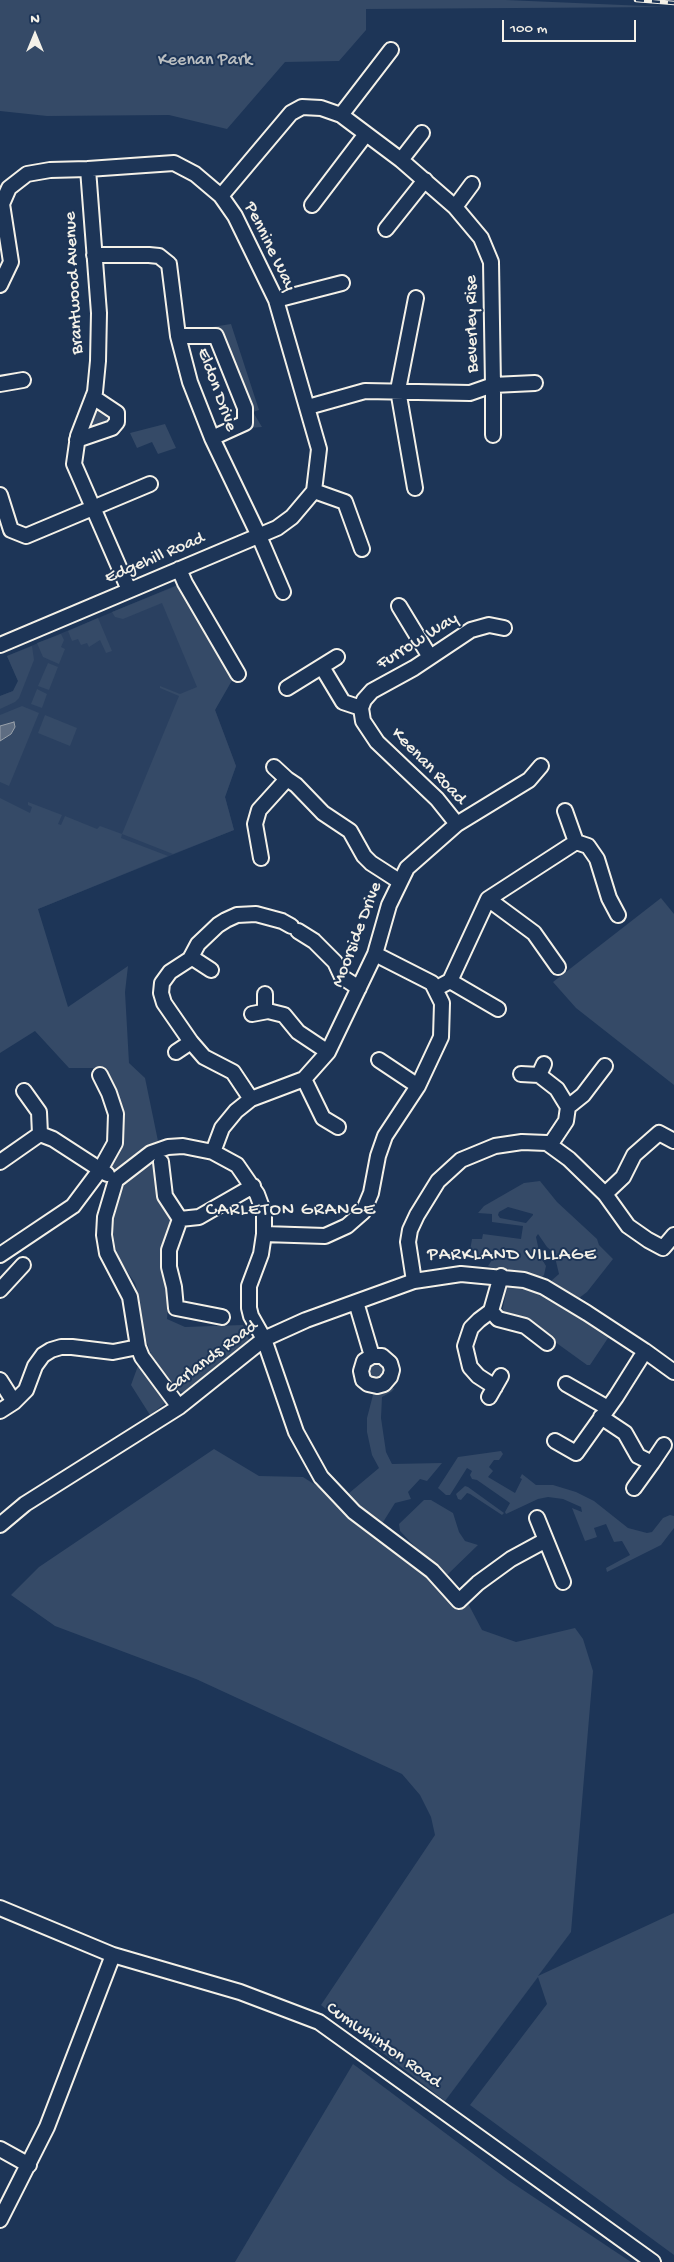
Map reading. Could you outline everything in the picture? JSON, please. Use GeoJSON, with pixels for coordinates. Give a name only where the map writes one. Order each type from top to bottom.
{"type":"FeatureCollection","features":[{"type":"Feature","properties":{"kind":"street"},"geometry":{"type":"LineString","coordinates":[[341,115],[391,50]]}},
{"type":"Feature","properties":{"kind":"street","name":"Beverley Rise"},"geometry":{"type":"LineString","coordinates":[[221,196],[291,113],[302,107],[321,108],[341,115],[425,180],[455,207],[481,238],[491,262],[493,385],[470,393],[398,390],[365,391],[308,407]]}},
{"type":"Feature","properties":{"kind":"street"},"geometry":{"type":"LineString","coordinates":[[312,205],[366,134]]}},
{"type":"Feature","properties":{"kind":"street"},"geometry":{"type":"LineString","coordinates":[[400,160],[422,134]]}},
{"type":"Feature","properties":{"kind":"street","name":"Pennine Way"},"geometry":{"type":"LineString","coordinates":[[0,285],[11,262],[2,204],[9,188],[27,174],[50,170],[174,163],[195,174],[221,196],[235,216],[276,300],[319,449],[314,491]]}},
{"type":"Feature","properties":{"kind":"street","name":"Brantwood Avenue"},"geometry":{"type":"LineString","coordinates":[[88,169],[99,313],[98,361],[93,397],[77,440],[74,464],[129,590]]}},
{"type":"Feature","properties":{"kind":"street"},"geometry":{"type":"LineString","coordinates":[[386,229],[425,180]]}},
{"type":"Feature","properties":{"kind":"street"},"geometry":{"type":"LineString","coordinates":[[455,207],[472,184]]}},
{"type":"Feature","properties":{"kind":"street","name":"Eldon Drive"},"geometry":{"type":"LineString","coordinates":[[94,255],[159,256],[169,264],[178,336],[190,382],[212,438],[259,536],[283,592]]}},
{"type":"Feature","properties":{"kind":"street"},"geometry":{"type":"LineString","coordinates":[[276,300],[342,283]]}},
{"type":"Feature","properties":{"kind":"street"},"geometry":{"type":"LineString","coordinates":[[415,488],[398,390],[416,298]]}},
{"type":"Feature","properties":{"kind":"street"},"geometry":{"type":"LineString","coordinates":[[178,336],[216,336],[244,408],[244,423],[212,438]]}},
{"type":"Feature","properties":{"kind":"street"},"geometry":{"type":"LineString","coordinates":[[0,384],[23,380]]}},
{"type":"Feature","properties":{"kind":"street"},"geometry":{"type":"LineString","coordinates":[[494,435],[493,385],[534,383]]}},
{"type":"Feature","properties":{"kind":"street"},"geometry":{"type":"LineString","coordinates":[[77,440],[112,428],[117,422],[117,413],[93,397]]}},
{"type":"Feature","properties":{"kind":"street"},"geometry":{"type":"LineString","coordinates":[[0,494],[11,530],[20,535],[32,535],[150,484]]}},
{"type":"Feature","properties":{"kind":"street"},"geometry":{"type":"LineString","coordinates":[[314,491],[345,502],[362,549]]}},
{"type":"Feature","properties":{"kind":"street","name":"Edgehill Road"},"geometry":{"type":"LineString","coordinates":[[0,645],[277,528],[292,517],[314,491]]}},
{"type":"Feature","properties":{"kind":"street"},"geometry":{"type":"LineString","coordinates":[[179,569],[185,583],[238,674]]}},
{"type":"Feature","properties":{"kind":"street"},"geometry":{"type":"LineString","coordinates":[[399,606],[430,657]]}},
{"type":"Feature","properties":{"kind":"street","name":"Furrow Way"},"geometry":{"type":"LineString","coordinates":[[360,708],[372,691],[477,627],[489,625],[504,628]]}},
{"type":"Feature","properties":{"kind":"street"},"geometry":{"type":"LineString","coordinates":[[287,688],[337,657]]}},
{"type":"Feature","properties":{"kind":"street"},"geometry":{"type":"LineString","coordinates":[[322,667],[344,702],[360,708]]}},
{"type":"Feature","properties":{"kind":"street","name":"Keenan Road"},"geometry":{"type":"LineString","coordinates":[[360,708],[363,721],[377,742],[438,799],[457,824]]}},
{"type":"Feature","properties":{"kind":"street","name":"Moorside Drive"},"geometry":{"type":"LineString","coordinates":[[213,1152],[222,1128],[236,1111],[251,1099],[304,1078],[328,1052],[375,954],[389,905],[399,881],[414,860],[457,824],[529,780],[540,766]]}},
{"type":"Feature","properties":{"kind":"street"},"geometry":{"type":"LineString","coordinates":[[274,767],[287,779],[296,784],[323,813],[350,831],[370,863],[399,881]]}},
{"type":"Feature","properties":{"kind":"street"},"geometry":{"type":"LineString","coordinates":[[261,858],[255,824],[259,810],[287,779]]}},
{"type":"Feature","properties":{"kind":"street"},"geometry":{"type":"LineString","coordinates":[[564,811],[576,842]]}},
{"type":"Feature","properties":{"kind":"street"},"geometry":{"type":"LineString","coordinates":[[435,989],[450,981],[488,900],[576,842]]}},
{"type":"Feature","properties":{"kind":"street"},"geometry":{"type":"LineString","coordinates":[[576,842],[588,846],[597,859],[609,898],[618,915]]}},
{"type":"Feature","properties":{"kind":"street"},"geometry":{"type":"LineString","coordinates":[[488,900],[534,933],[558,967]]}},
{"type":"Feature","properties":{"kind":"street"},"geometry":{"type":"LineString","coordinates":[[251,1099],[233,1072],[204,1057],[191,1042],[164,1003],[161,989],[164,979],[170,972],[191,957],[196,947],[218,924],[237,916],[256,914],[282,921],[314,941],[334,962],[342,977],[359,988]]}},
{"type":"Feature","properties":{"kind":"street"},"geometry":{"type":"LineString","coordinates":[[264,1234],[325,1236],[347,1226],[363,1212],[371,1193],[378,1156],[385,1136],[418,1086],[441,1037],[442,1003],[432,983],[375,954]]}},
{"type":"Feature","properties":{"kind":"street"},"geometry":{"type":"LineString","coordinates":[[191,957],[211,970]]}},
{"type":"Feature","properties":{"kind":"street"},"geometry":{"type":"LineString","coordinates":[[450,981],[498,1009]]}},
{"type":"Feature","properties":{"kind":"street"},"geometry":{"type":"LineString","coordinates":[[265,994],[268,1011]]}},
{"type":"Feature","properties":{"kind":"street"},"geometry":{"type":"LineString","coordinates":[[252,1014],[268,1011],[284,1015],[298,1032],[328,1052]]}},
{"type":"Feature","properties":{"kind":"street"},"geometry":{"type":"LineString","coordinates":[[176,1052],[191,1042]]}},
{"type":"Feature","properties":{"kind":"street"},"geometry":{"type":"LineString","coordinates":[[379,1060],[418,1086]]}},
{"type":"Feature","properties":{"kind":"street"},"geometry":{"type":"LineString","coordinates":[[568,1107],[583,1095],[605,1066]]}},
{"type":"Feature","properties":{"kind":"street"},"geometry":{"type":"LineString","coordinates":[[521,1074],[542,1069],[568,1107],[566,1121],[550,1145]]}},
{"type":"Feature","properties":{"kind":"street"},"geometry":{"type":"LineString","coordinates":[[0,1255],[73,1206],[100,1170],[115,1143],[116,1114],[100,1075]]}},
{"type":"Feature","properties":{"kind":"street"},"geometry":{"type":"LineString","coordinates":[[304,1078],[321,1114],[330,1128]]}},
{"type":"Feature","properties":{"kind":"street"},"geometry":{"type":"LineString","coordinates":[[24,1091],[39,1112],[40,1134]]}},
{"type":"Feature","properties":{"kind":"street"},"geometry":{"type":"LineString","coordinates":[[605,1194],[624,1177],[634,1155],[658,1133],[674,1141]]}},
{"type":"Feature","properties":{"kind":"street"},"geometry":{"type":"LineString","coordinates":[[40,1134],[53,1138],[116,1180]]}},
{"type":"Feature","properties":{"kind":"street"},"geometry":{"type":"LineString","coordinates":[[0,1162],[40,1134]]}},
{"type":"Feature","properties":{"kind":"street"},"geometry":{"type":"LineString","coordinates":[[414,1281],[408,1242],[410,1230],[438,1181],[461,1160],[495,1146],[522,1142],[547,1143],[569,1159],[605,1194],[628,1226],[663,1248],[674,1235]]}},
{"type":"Feature","properties":{"kind":"street"},"geometry":{"type":"LineString","coordinates":[[179,1407],[142,1357],[138,1347],[130,1297],[107,1253],[104,1235],[105,1217],[116,1180],[144,1157],[168,1148],[191,1146],[213,1152],[236,1165],[253,1186],[262,1207],[264,1234],[261,1254],[250,1280],[248,1295],[251,1316],[264,1339],[296,1432],[321,1477],[354,1512],[432,1572],[458,1601],[478,1583],[511,1559],[546,1540]]}},
{"type":"Feature","properties":{"kind":"street"},"geometry":{"type":"LineString","coordinates":[[162,1162],[165,1196],[180,1219]]}},
{"type":"Feature","properties":{"kind":"street"},"geometry":{"type":"LineString","coordinates":[[180,1219],[199,1217],[253,1186]]}},
{"type":"Feature","properties":{"kind":"street"},"geometry":{"type":"LineString","coordinates":[[180,1219],[169,1250],[169,1267],[174,1287],[176,1308],[186,1312],[222,1317]]}},
{"type":"Feature","properties":{"kind":"street"},"geometry":{"type":"LineString","coordinates":[[0,1290],[23,1265]]}},
{"type":"Feature","properties":{"kind":"street","name":"Garlands Road"},"geometry":{"type":"LineString","coordinates":[[0,1526],[25,1504],[179,1407],[264,1339],[306,1320],[414,1281],[462,1274],[501,1276],[524,1280],[544,1287],[646,1351],[674,1372]]}},
{"type":"Feature","properties":{"kind":"street"},"geometry":{"type":"LineString","coordinates":[[495,1387],[473,1372],[467,1362],[465,1351],[466,1341],[471,1328],[478,1320],[491,1311],[501,1276]]}},
{"type":"Feature","properties":{"kind":"street"},"geometry":{"type":"LineString","coordinates":[[356,1302],[372,1356]]}},
{"type":"Feature","properties":{"kind":"street"},"geometry":{"type":"LineString","coordinates":[[491,1311],[498,1319],[525,1326],[547,1343]]}},
{"type":"Feature","properties":{"kind":"street"},"geometry":{"type":"LineString","coordinates":[[0,1411],[14,1402],[26,1390],[35,1366],[43,1355],[51,1350],[61,1347],[72,1347],[113,1352],[138,1347]]}},
{"type":"Feature","properties":{"kind":"street"},"geometry":{"type":"LineString","coordinates":[[555,1441],[576,1453],[646,1351]]}},
{"type":"Feature","properties":{"kind":"street"},"geometry":{"type":"LineString","coordinates":[[0,1380],[14,1402]]}},
{"type":"Feature","properties":{"kind":"street"},"geometry":{"type":"LineString","coordinates":[[566,1384],[605,1413],[624,1433],[638,1456],[652,1463]]}},
{"type":"Feature","properties":{"kind":"street"},"geometry":{"type":"LineString","coordinates":[[634,1488],[664,1445]]}},
{"type":"Feature","properties":{"kind":"street"},"geometry":{"type":"LineString","coordinates":[[537,1518],[563,1582]]}},
{"type":"Feature","properties":{"kind":"street","name":"Cumwhinton Road"},"geometry":{"type":"LineString","coordinates":[[0,1908],[113,1955],[240,1992],[319,2022],[653,2262]]}},
{"type":"Feature","properties":{"kind":"street"},"geometry":{"type":"LineString","coordinates":[[0,2220],[47,2127],[73,2064],[113,1955]]}},
{"type":"Feature","properties":{"kind":"street"},"geometry":{"type":"LineString","coordinates":[[0,2148],[28,2165]]}},
{"type":"Feature","properties":{"kind":"shaded area"},"geometry":{"type":"Polygon","coordinates":[[[177,585],[226,686],[215,710],[236,766],[225,797],[234,830],[38,909],[0,818],[0,696],[13,691],[18,681],[7,656],[177,585]]]}},
{"type":"Feature","properties":{"kind":"shaded area"},"geometry":{"type":"Polygon","coordinates":[[[14,722],[15,727],[11,734],[0,741],[0,726],[14,722]]]}},
{"type":"Feature","properties":{"kind":"green space","name":"Keenan Park"},"geometry":{"type":"Polygon","coordinates":[[[0,0],[506,0],[669,7],[366,9],[366,30],[339,61],[285,62],[227,129],[169,115],[47,116],[0,111],[0,0]]]}},
{"type":"Feature","properties":{"kind":"green space"},"geometry":{"type":"Polygon","coordinates":[[[231,324],[259,410],[253,412],[262,427],[250,428],[249,416],[212,327],[231,324]]]}},
{"type":"Feature","properties":{"kind":"green space"},"geometry":{"type":"Polygon","coordinates":[[[98,405],[110,411],[111,424],[93,430],[88,428],[98,405]]]}},
{"type":"Feature","properties":{"kind":"green space"},"geometry":{"type":"Polygon","coordinates":[[[165,424],[176,448],[158,454],[152,442],[137,448],[130,433],[165,424]]]}},
{"type":"Feature","properties":{"kind":"green space"},"geometry":{"type":"Polygon","coordinates":[[[181,584],[234,677],[215,710],[236,766],[225,797],[234,830],[173,854],[122,834],[179,696],[160,688],[160,686],[180,694],[197,687],[162,603],[123,619],[115,617],[112,612],[181,584]]]}},
{"type":"Feature","properties":{"kind":"green space"},"geometry":{"type":"Polygon","coordinates":[[[98,618],[112,651],[106,653],[100,640],[89,647],[87,643],[81,645],[78,639],[72,641],[68,631],[98,618]]]}},
{"type":"Feature","properties":{"kind":"green space"},"geometry":{"type":"Polygon","coordinates":[[[61,634],[64,640],[61,647],[65,649],[59,664],[43,657],[37,643],[61,634]]]}},
{"type":"Feature","properties":{"kind":"green space"},"geometry":{"type":"Polygon","coordinates":[[[32,646],[34,660],[19,698],[0,709],[0,696],[13,691],[18,681],[7,656],[32,646]]]}},
{"type":"Feature","properties":{"kind":"green space"},"geometry":{"type":"Polygon","coordinates":[[[48,663],[58,667],[49,690],[38,686],[48,663]]]}},
{"type":"Feature","properties":{"kind":"green space"},"geometry":{"type":"Polygon","coordinates":[[[37,689],[47,694],[42,708],[31,704],[37,689]]]}},
{"type":"Feature","properties":{"kind":"green space"},"geometry":{"type":"Polygon","coordinates":[[[22,706],[39,713],[9,786],[0,782],[0,715],[22,706]]]}},
{"type":"Feature","properties":{"kind":"green space"},"geometry":{"type":"Polygon","coordinates":[[[45,715],[77,728],[70,746],[38,733],[45,715]]]}},
{"type":"Feature","properties":{"kind":"green space"},"geometry":{"type":"Polygon","coordinates":[[[0,798],[30,813],[32,807],[28,805],[28,802],[62,815],[58,824],[61,825],[65,816],[97,829],[100,826],[122,834],[121,838],[168,856],[38,909],[68,1007],[128,966],[125,992],[129,1063],[145,1078],[158,1141],[145,1148],[119,1170],[113,1172],[106,1167],[122,1122],[116,1088],[103,1068],[69,1068],[35,1031],[0,1053],[0,798]]]}},
{"type":"Feature","properties":{"kind":"green space"},"geometry":{"type":"Polygon","coordinates":[[[661,898],[674,914],[674,1085],[576,1008],[553,982],[661,898]]]}},
{"type":"Feature","properties":{"kind":"green space"},"geometry":{"type":"Polygon","coordinates":[[[159,1162],[174,1225],[167,1319],[185,1327],[243,1325],[249,1340],[185,1393],[177,1390],[152,1357],[143,1331],[140,1301],[135,1283],[120,1261],[115,1247],[112,1224],[119,1196],[127,1180],[142,1166],[159,1162]]]}},
{"type":"Feature","properties":{"kind":"green space"},"geometry":{"type":"Polygon","coordinates":[[[540,1181],[557,1202],[597,1239],[599,1245],[613,1259],[587,1292],[579,1298],[551,1281],[559,1274],[554,1253],[538,1234],[536,1237],[540,1256],[546,1266],[544,1275],[541,1278],[534,1280],[524,1278],[488,1266],[492,1260],[508,1259],[469,1256],[472,1239],[482,1239],[483,1234],[521,1239],[523,1226],[492,1222],[492,1214],[478,1213],[484,1206],[524,1183],[540,1181]],[[508,1207],[499,1212],[498,1215],[500,1218],[526,1223],[533,1214],[508,1207]]]}},
{"type":"Feature","properties":{"kind":"green space"},"geometry":{"type":"Polygon","coordinates":[[[508,1283],[533,1287],[610,1335],[590,1365],[587,1365],[551,1339],[529,1320],[505,1315],[502,1312],[508,1283]]]}},
{"type":"Feature","properties":{"kind":"green space"},"geometry":{"type":"Polygon","coordinates":[[[369,1361],[392,1364],[379,1380],[370,1376],[369,1361]]]}},
{"type":"Feature","properties":{"kind":"green space"},"geometry":{"type":"Polygon","coordinates":[[[139,1363],[168,1401],[150,1415],[131,1385],[139,1363]]]}},
{"type":"Feature","properties":{"kind":"green space"},"geometry":{"type":"Polygon","coordinates":[[[392,1386],[394,1389],[382,1397],[381,1418],[386,1452],[392,1464],[442,1463],[427,1481],[420,1479],[408,1492],[411,1499],[395,1503],[380,1527],[348,1494],[379,1468],[372,1455],[367,1432],[367,1418],[374,1391],[392,1386]]]}},
{"type":"Feature","properties":{"kind":"green space"},"geometry":{"type":"Polygon","coordinates":[[[214,1449],[259,1476],[303,1477],[422,1554],[400,1531],[399,1524],[424,1500],[431,1500],[453,1513],[459,1532],[465,1541],[478,1545],[447,1575],[462,1592],[482,1630],[516,1642],[575,1628],[583,1639],[593,1671],[571,1932],[538,1976],[674,1913],[674,2255],[470,2105],[547,2004],[538,1977],[445,2101],[321,2005],[435,1835],[431,1817],[420,1795],[402,1774],[196,1679],[55,1626],[11,1595],[39,1567],[214,1449]]]}},
{"type":"Feature","properties":{"kind":"green space"},"geometry":{"type":"Polygon","coordinates":[[[501,1451],[503,1454],[499,1460],[494,1460],[489,1467],[493,1471],[488,1477],[515,1493],[522,1479],[520,1478],[522,1474],[536,1485],[553,1485],[576,1492],[594,1501],[628,1528],[647,1533],[652,1532],[663,1518],[670,1515],[674,1516],[674,1528],[661,1545],[607,1572],[606,1568],[630,1555],[622,1541],[614,1542],[606,1524],[594,1528],[597,1537],[585,1541],[572,1508],[582,1512],[581,1507],[563,1499],[548,1497],[538,1499],[506,1514],[505,1512],[510,1503],[477,1480],[472,1479],[470,1475],[472,1471],[467,1468],[450,1495],[446,1495],[438,1488],[458,1457],[501,1451]]]}},
{"type":"Feature","properties":{"kind":"green space"},"geometry":{"type":"Polygon","coordinates":[[[465,1486],[504,1513],[502,1515],[467,1493],[461,1500],[458,1499],[456,1494],[465,1486]]]}},
{"type":"Feature","properties":{"kind":"green space"},"geometry":{"type":"Polygon","coordinates":[[[353,2064],[508,2180],[631,2262],[235,2262],[353,2064]]]}},
{"type":"Feature","properties":{"kind":"railway"},"geometry":{"type":"LineString","coordinates":[[636,0],[674,3]]}},
{"type":"Feature","properties":{"kind":"district","name":"CARLETON GRANGE"},"geometry":{"type":"Point","coordinates":[291,1211]}},
{"type":"Feature","properties":{"kind":"district","name":"PARKLAND VILLAGE"},"geometry":{"type":"Point","coordinates":[512,1256]}}]}
